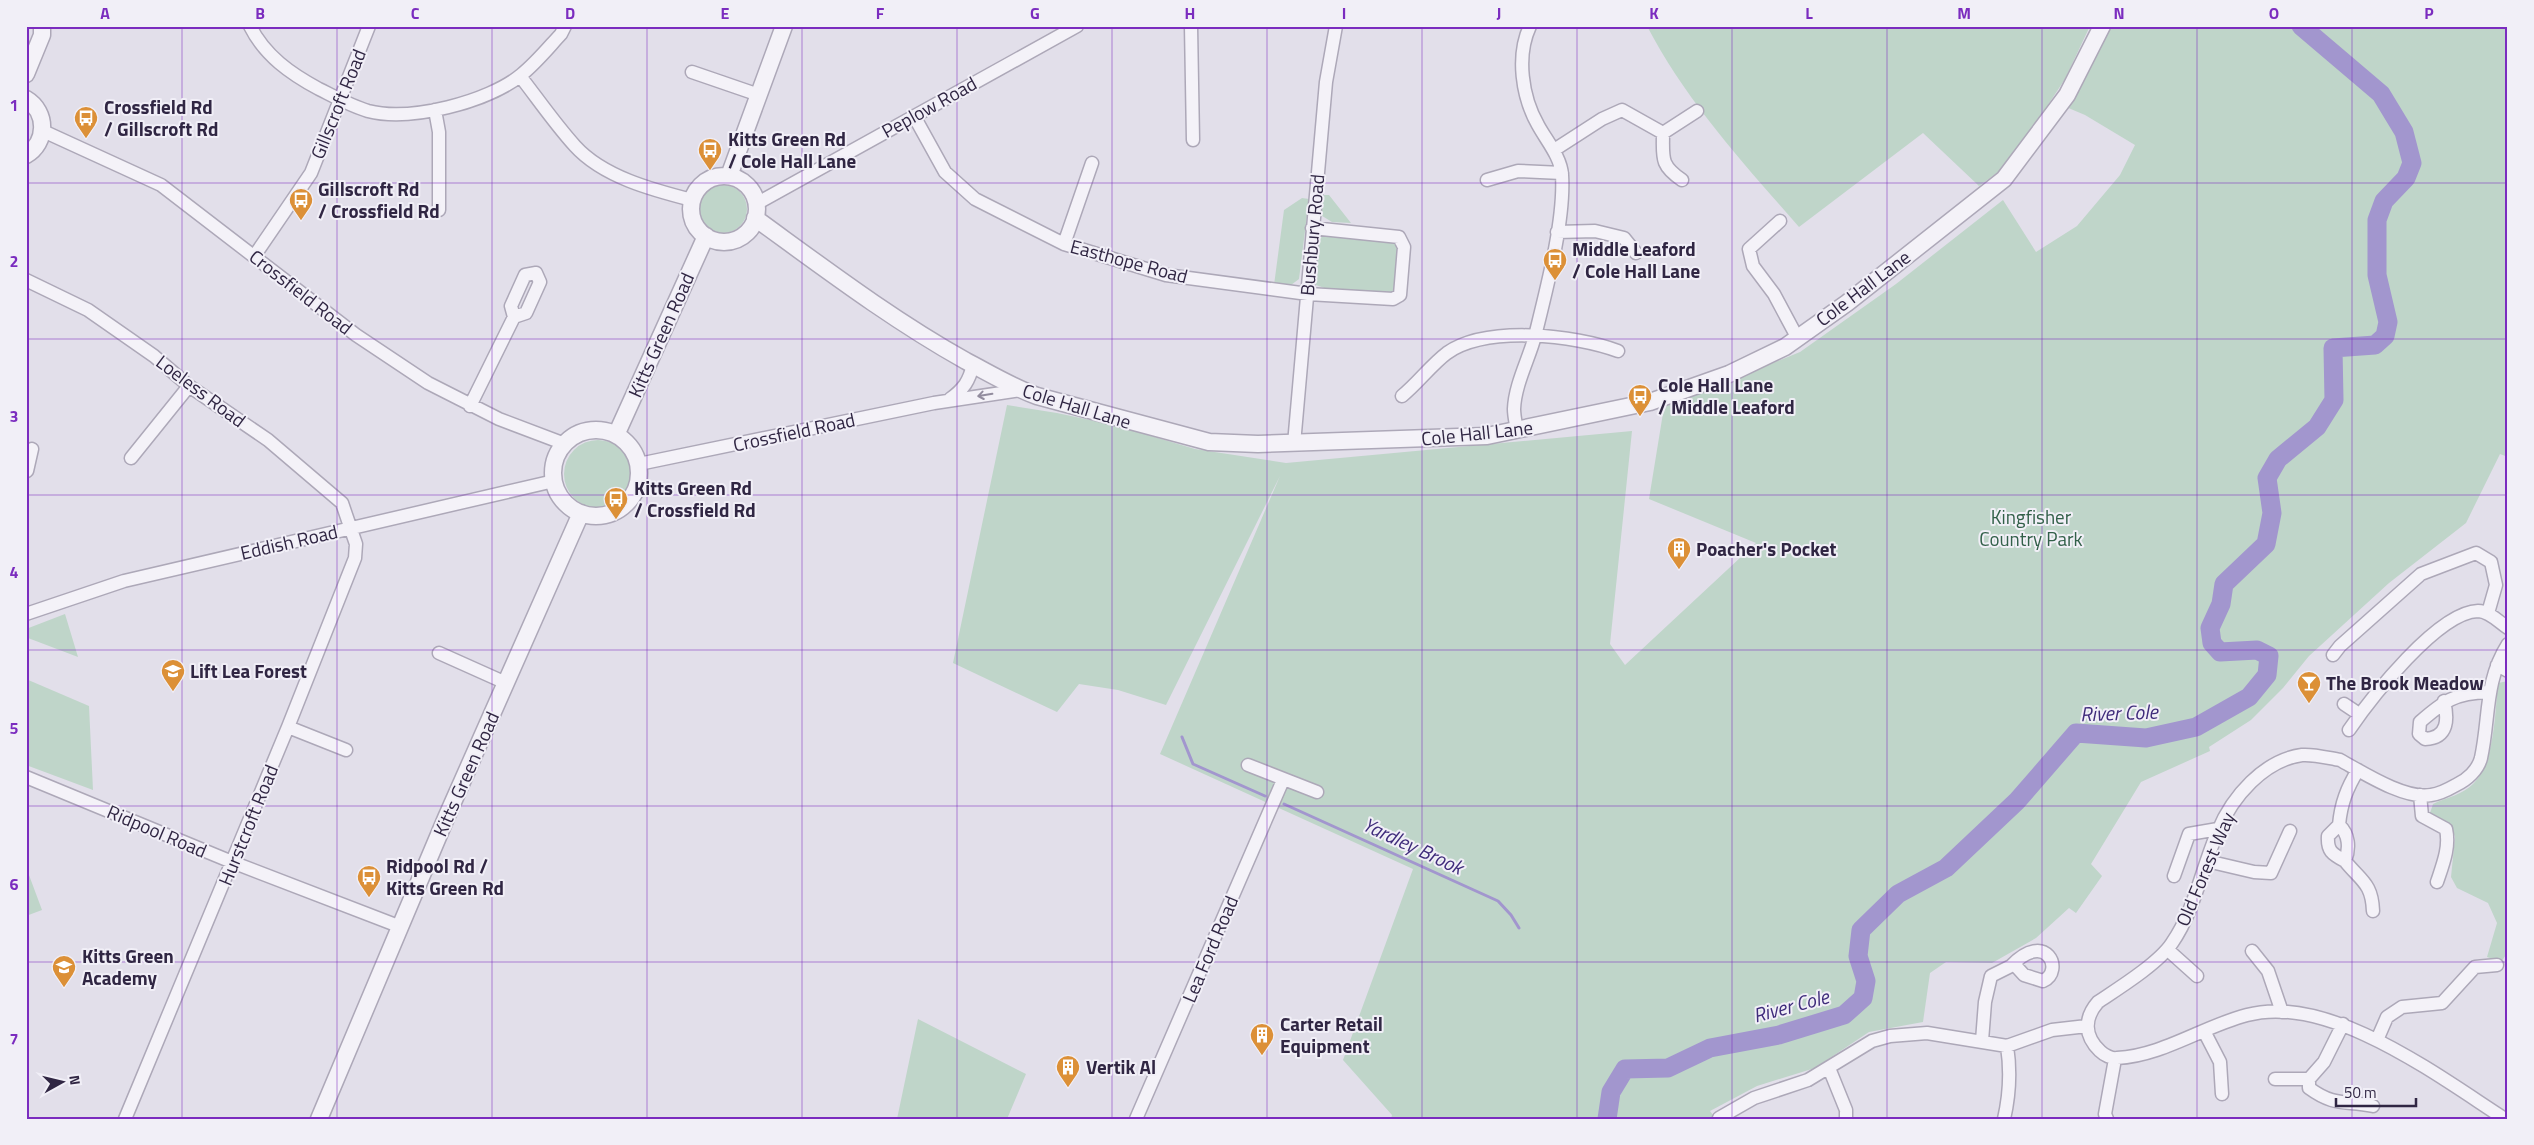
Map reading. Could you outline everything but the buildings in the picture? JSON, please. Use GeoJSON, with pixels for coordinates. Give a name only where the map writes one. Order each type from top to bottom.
{"type":"FeatureCollection","features":[{"type":"Feature","properties":{"kind":"street"},"geometry":{"type":"LineString","coordinates":[[250,26],[265,50],[283,67],[340,100],[370,111],[404,113],[435,110],[467,103],[520,76],[561,34],[565,26]]}},
{"type":"Feature","properties":{"kind":"street","name":"Gillscroft Road"},"geometry":{"type":"LineString","coordinates":[[255,255],[311,173],[369,26]]}},
{"type":"Feature","properties":{"kind":"street"},"geometry":{"type":"LineString","coordinates":[[729,176],[784,26]]}},
{"type":"Feature","properties":{"kind":"street","name":"Peplow Road"},"geometry":{"type":"LineString","coordinates":[[756,211],[914,116],[1077,26]]}},
{"type":"Feature","properties":{"kind":"street"},"geometry":{"type":"LineString","coordinates":[[1191,26],[1193,140]]}},
{"type":"Feature","properties":{"kind":"street","name":"Bushbury Road"},"geometry":{"type":"LineString","coordinates":[[1294,444],[1326,82],[1336,26]]}},
{"type":"Feature","properties":{"kind":"street"},"geometry":{"type":"LineString","coordinates":[[1517,431],[1514,408],[1534,336],[1558,232],[1562,197],[1562,173],[1554,150],[1537,123],[1525,95],[1522,61],[1524,37],[1530,26]]}},
{"type":"Feature","properties":{"kind":"street","name":"Cole Hall Lane"},"geometry":{"type":"LineString","coordinates":[[756,211],[902,322],[974,365],[1021,390],[1130,422],[1209,442],[1294,444],[1487,436],[1650,402],[1729,374],[1785,347],[1847,303],[2004,179],[2067,95],[2102,26]]}},
{"type":"Feature","properties":{"kind":"street"},"geometry":{"type":"LineString","coordinates":[[26,74],[46,29]]}},
{"type":"Feature","properties":{"kind":"street"},"geometry":{"type":"LineString","coordinates":[[692,72],[759,95]]}},
{"type":"Feature","properties":{"kind":"street"},"geometry":{"type":"LineString","coordinates":[[520,76],[576,147],[605,168],[640,187],[692,200]]}},
{"type":"Feature","properties":{"kind":"street"},"geometry":{"type":"LineString","coordinates":[[26,99],[37,108],[42,119],[43,131],[39,142],[26,155]]}},
{"type":"Feature","properties":{"kind":"street"},"geometry":{"type":"LineString","coordinates":[[435,110],[439,132],[439,210]]}},
{"type":"Feature","properties":{"kind":"street"},"geometry":{"type":"LineString","coordinates":[[1554,150],[1602,119],[1622,110],[1663,133]]}},
{"type":"Feature","properties":{"kind":"street"},"geometry":{"type":"LineString","coordinates":[[1663,133],[1697,111]]}},
{"type":"Feature","properties":{"kind":"street","name":"Easthope Road"},"geometry":{"type":"LineString","coordinates":[[914,116],[945,172],[975,199],[1064,244],[1166,275],[1308,294],[1341,297],[1397,298],[1401,290],[1404,247],[1402,240],[1393,236],[1312,228]]}},
{"type":"Feature","properties":{"kind":"street","name":"Crossfield Road"},"geometry":{"type":"LineString","coordinates":[[43,131],[161,185],[372,346],[428,383],[470,406],[565,444]]}},
{"type":"Feature","properties":{"kind":"street"},"geometry":{"type":"LineString","coordinates":[[1663,133],[1663,156],[1668,171],[1682,180]]}},
{"type":"Feature","properties":{"kind":"street"},"geometry":{"type":"LineString","coordinates":[[1064,244],[1092,164]]}},
{"type":"Feature","properties":{"kind":"street"},"geometry":{"type":"LineString","coordinates":[[1487,180],[1518,171],[1562,173]]}},
{"type":"Feature","properties":{"kind":"street"},"geometry":{"type":"LineString","coordinates":[[729,176],[747,185],[756,211],[749,229],[738,238],[725,242],[706,236],[694,222],[691,211],[692,200],[696,191],[706,181],[716,177],[729,176]]}},
{"type":"Feature","properties":{"kind":"street"},"geometry":{"type":"LineString","coordinates":[[1780,221],[1749,250],[1753,266],[1774,294],[1797,337]]}},
{"type":"Feature","properties":{"kind":"street"},"geometry":{"type":"LineString","coordinates":[[1558,232],[1595,231],[1624,238],[1636,253]]}},
{"type":"Feature","properties":{"kind":"street","name":"Kitts Green Road"},"geometry":{"type":"LineString","coordinates":[[617,434],[706,236]]}},
{"type":"Feature","properties":{"kind":"street","name":"Loeless Road"},"geometry":{"type":"LineString","coordinates":[[26,280],[88,310],[154,356],[189,386],[268,440],[342,503],[352,527]]}},
{"type":"Feature","properties":{"kind":"street"},"geometry":{"type":"LineString","coordinates":[[470,406],[514,317]]}},
{"type":"Feature","properties":{"kind":"street"},"geometry":{"type":"LineString","coordinates":[[1402,396],[1447,354],[1469,342],[1493,337],[1534,336],[1597,343],[1618,351]]}},
{"type":"Feature","properties":{"kind":"street","name":"Crossfield Road"},"geometry":{"type":"LineString","coordinates":[[948,401],[962,391],[970,380],[974,365]]}},
{"type":"Feature","properties":{"kind":"street"},"geometry":{"type":"LineString","coordinates":[[1417,384],[1426,394]]}},
{"type":"Feature","properties":{"kind":"street"},"geometry":{"type":"LineString","coordinates":[[131,458],[189,386]]}},
{"type":"Feature","properties":{"kind":"street","name":"Crossfield Road"},"geometry":{"type":"LineString","coordinates":[[639,464],[948,401],[1021,390]]}},
{"type":"Feature","properties":{"kind":"street"},"geometry":{"type":"LineString","coordinates":[[592,429],[617,434],[634,451],[639,464],[637,489],[625,506],[620,510],[600,516],[580,514],[571,509],[560,498],[554,481],[555,462],[565,444],[577,434],[592,429]]}},
{"type":"Feature","properties":{"kind":"street"},"geometry":{"type":"LineString","coordinates":[[26,471],[32,450]]}},
{"type":"Feature","properties":{"kind":"street","name":"Eddish Road"},"geometry":{"type":"LineString","coordinates":[[26,614],[124,581],[554,481]]}},
{"type":"Feature","properties":{"kind":"street","name":"Kitts Green Road"},"geometry":{"type":"LineString","coordinates":[[319,1119],[580,514]]}},
{"type":"Feature","properties":{"kind":"street","name":"Hurstcroft Road"},"geometry":{"type":"LineString","coordinates":[[125,1119],[288,727],[355,558],[356,544],[352,527]]}},
{"type":"Feature","properties":{"kind":"street"},"geometry":{"type":"LineString","coordinates":[[2333,655],[2340,646],[2421,574],[2447,562],[2476,553],[2491,562],[2496,585],[2488,613]]}},
{"type":"Feature","properties":{"kind":"street"},"geometry":{"type":"LineString","coordinates":[[2349,730],[2360,714],[2421,644],[2452,620],[2477,611],[2488,613],[2508,628]]}},
{"type":"Feature","properties":{"kind":"street","name":"Old Forest Way"},"geometry":{"type":"LineString","coordinates":[[2087,1026],[2090,1012],[2098,1002],[2168,950],[2188,913],[2218,829],[2244,789],[2264,771],[2282,760],[2303,755],[2318,756],[2340,760],[2403,791],[2420,795],[2438,793],[2462,782],[2471,775],[2480,760],[2488,692],[2502,668],[2508,644]]}},
{"type":"Feature","properties":{"kind":"street"},"geometry":{"type":"LineString","coordinates":[[439,653],[506,683]]}},
{"type":"Feature","properties":{"kind":"street"},"geometry":{"type":"LineString","coordinates":[[2444,701],[2467,692],[2488,692]]}},
{"type":"Feature","properties":{"kind":"street"},"geometry":{"type":"LineString","coordinates":[[2344,704],[2360,714]]}},
{"type":"Feature","properties":{"kind":"street"},"geometry":{"type":"LineString","coordinates":[[288,727],[346,750]]}},
{"type":"Feature","properties":{"kind":"street"},"geometry":{"type":"LineString","coordinates":[[1248,765],[1318,792]]}},
{"type":"Feature","properties":{"kind":"street"},"geometry":{"type":"LineString","coordinates":[[2358,770],[2347,789],[2341,805],[2339,824],[2328,836],[2327,846],[2333,855],[2345,861],[2367,883],[2373,899],[2373,911]]}},
{"type":"Feature","properties":{"kind":"street","name":"Ridpool Road"},"geometry":{"type":"LineString","coordinates":[[26,777],[232,862],[401,927]]}},
{"type":"Feature","properties":{"kind":"street","name":"Lea Ford Road"},"geometry":{"type":"LineString","coordinates":[[1136,1119],[1283,780]]}},
{"type":"Feature","properties":{"kind":"street"},"geometry":{"type":"LineString","coordinates":[[2420,795],[2422,816],[2446,829],[2448,838],[2446,856],[2436,882]]}},
{"type":"Feature","properties":{"kind":"street"},"geometry":{"type":"LineString","coordinates":[[2339,824],[2345,830],[2348,843],[2345,861]]}},
{"type":"Feature","properties":{"kind":"street"},"geometry":{"type":"LineString","coordinates":[[2174,876],[2189,834],[2218,829]]}},
{"type":"Feature","properties":{"kind":"street"},"geometry":{"type":"LineString","coordinates":[[2207,861],[2254,872],[2271,873],[2290,832]]}},
{"type":"Feature","properties":{"kind":"street","name":"Old Forest Way"},"geometry":{"type":"LineString","coordinates":[[2168,950],[2197,976]]}},
{"type":"Feature","properties":{"kind":"street"},"geometry":{"type":"LineString","coordinates":[[2252,952],[2268,971],[2282,1012]]}},
{"type":"Feature","properties":{"kind":"street"},"geometry":{"type":"LineString","coordinates":[[1982,1041],[1985,1002],[1991,976],[2014,964]]}},
{"type":"Feature","properties":{"kind":"street"},"geometry":{"type":"LineString","coordinates":[[2377,1040],[2387,1018],[2402,1007],[2442,1002],[2474,967],[2497,965]]}},
{"type":"Feature","properties":{"kind":"street"},"geometry":{"type":"LineString","coordinates":[[1719,1118],[1754,1098],[1808,1080],[1872,1041],[1890,1036],[1927,1033],[2007,1046],[2052,1030],[2087,1026],[2088,1034],[2093,1044],[2102,1054],[2115,1059],[2149,1051],[2247,1015],[2282,1012],[2316,1016],[2343,1024],[2377,1040],[2504,1119]]}},
{"type":"Feature","properties":{"kind":"street"},"geometry":{"type":"LineString","coordinates":[[2275,1079],[2308,1079],[2324,1062],[2343,1024]]}},
{"type":"Feature","properties":{"kind":"street"},"geometry":{"type":"LineString","coordinates":[[2204,1031],[2220,1062],[2222,1094]]}},
{"type":"Feature","properties":{"kind":"street"},"geometry":{"type":"LineString","coordinates":[[2004,1119],[2009,1098],[2011,1071],[2007,1046]]}},
{"type":"Feature","properties":{"kind":"street"},"geometry":{"type":"LineString","coordinates":[[2107,1119],[2105,1114],[2115,1059]]}},
{"type":"Feature","properties":{"kind":"street"},"geometry":{"type":"LineString","coordinates":[[1830,1068],[1846,1110],[1846,1119]]}},
{"type":"Feature","properties":{"kind":"street"},"geometry":{"type":"LineString","coordinates":[[2308,1079],[2310,1088],[2319,1095],[2340,1104],[2351,1101],[2373,1106]]}},
{"type":"Feature","properties":{"kind":"green space"},"geometry":{"type":"Polygon","coordinates":[[[1647,26],[2090,26],[2065,79],[2036,123],[2002,169],[1979,186],[1923,133],[1799,227],[1698,106],[1662,54],[1647,26]]]}},
{"type":"Feature","properties":{"kind":"green space","name":"Kingfisher Country Park"},"geometry":{"type":"Polygon","coordinates":[[[2111,26],[2508,26],[2508,457],[2500,454],[2466,523],[2389,583],[2309,656],[2283,688],[2251,720],[2209,747],[2210,751],[2141,782],[2091,864],[2102,876],[2076,913],[2069,908],[2036,938],[1992,963],[1946,962],[1930,973],[1923,1022],[1869,1032],[1815,1068],[1757,1086],[1710,1111],[1716,1119],[1391,1119],[1392,1115],[1343,1060],[1413,869],[1160,754],[1280,476],[1166,705],[1118,690],[1079,684],[1057,712],[953,663],[1007,405],[1114,425],[1195,449],[1286,463],[1632,431],[1610,644],[1625,665],[1756,543],[1649,499],[1664,407],[1800,352],[1896,284],[2003,200],[2036,252],[2077,226],[2120,175],[2135,145],[2085,115],[2066,107],[2111,26]]]}},
{"type":"Feature","properties":{"kind":"green space"},"geometry":{"type":"Polygon","coordinates":[[[718,185],[728,185],[740,192],[747,204],[747,214],[740,226],[728,233],[718,233],[710,229],[703,222],[699,214],[699,204],[703,196],[710,189],[718,185]]]}},
{"type":"Feature","properties":{"kind":"green space"},"geometry":{"type":"Polygon","coordinates":[[[1321,195],[1329,195],[1351,223],[1332,222],[1319,214],[1321,195]]]}},
{"type":"Feature","properties":{"kind":"green space"},"geometry":{"type":"Polygon","coordinates":[[[1302,198],[1309,199],[1299,279],[1291,285],[1274,285],[1284,210],[1302,198]]]}},
{"type":"Feature","properties":{"kind":"green space"},"geometry":{"type":"Polygon","coordinates":[[[1332,235],[1393,241],[1398,247],[1394,291],[1389,295],[1330,290],[1316,285],[1313,278],[1316,242],[1323,236],[1332,235]]]}},
{"type":"Feature","properties":{"kind":"green space"},"geometry":{"type":"Polygon","coordinates":[[[598,440],[611,443],[622,450],[629,461],[632,474],[629,487],[622,498],[611,505],[598,508],[585,505],[574,498],[567,487],[564,474],[567,461],[574,450],[585,443],[598,440]]]}},
{"type":"Feature","properties":{"kind":"green space"},"geometry":{"type":"Polygon","coordinates":[[[65,614],[78,657],[28,638],[26,642],[26,629],[65,614]]]}},
{"type":"Feature","properties":{"kind":"green space"},"geometry":{"type":"Polygon","coordinates":[[[26,679],[89,706],[93,790],[26,765],[26,679]]]}},
{"type":"Feature","properties":{"kind":"green space"},"geometry":{"type":"Polygon","coordinates":[[[2508,681],[2508,952],[2501,962],[2487,957],[2497,923],[2488,903],[2457,888],[2451,877],[2455,837],[2452,829],[2430,813],[2433,804],[2470,787],[2481,774],[2493,736],[2498,683],[2508,681]]]}},
{"type":"Feature","properties":{"kind":"green space"},"geometry":{"type":"Polygon","coordinates":[[[26,867],[42,910],[26,916],[26,867]]]}},
{"type":"Feature","properties":{"kind":"green space"},"geometry":{"type":"Polygon","coordinates":[[[918,1019],[1026,1074],[1007,1119],[897,1119],[918,1019]]]}},
{"type":"Feature","properties":{"kind":"waterway","name":"River Cole"},"geometry":{"type":"LineString","coordinates":[[1607,1119],[1611,1092],[1625,1069],[1668,1068],[1710,1048],[1779,1035],[1844,1015],[1863,998],[1866,981],[1858,956],[1861,930],[1898,894],[1946,868],[2017,801],[2076,733],[2146,738],[2196,727],[2249,697],[2267,675],[2269,656],[2257,650],[2220,652],[2212,643],[2210,628],[2221,604],[2224,584],[2266,544],[2272,513],[2267,478],[2278,459],[2317,427],[2334,400],[2333,348],[2375,345],[2385,336],[2388,322],[2377,275],[2377,220],[2384,201],[2406,178],[2412,163],[2404,132],[2381,94],[2301,26]]}},
{"type":"Feature","properties":{"kind":"waterway","name":"Yardley Brook"},"geometry":{"type":"LineString","coordinates":[[1182,737],[1193,764],[1265,796]]}},
{"type":"Feature","properties":{"kind":"waterway","name":"Yardley Brook"},"geometry":{"type":"LineString","coordinates":[[1284,804],[1498,901],[1511,915],[1519,928]]}},
{"type":"Feature","properties":{"kind":"place","name":"Crossfield Rd / Gillscroft Rd"},"geometry":{"type":"Point","coordinates":[86,139]}},
{"type":"Feature","properties":{"kind":"place","name":"Kitts Green Rd / Cole Hall Lane"},"geometry":{"type":"Point","coordinates":[710,171]}},
{"type":"Feature","properties":{"kind":"place","name":"Gillscroft Rd / Crossfield Rd"},"geometry":{"type":"Point","coordinates":[301,221]}},
{"type":"Feature","properties":{"kind":"place","name":"Middle Leaford / Cole Hall Lane"},"geometry":{"type":"Point","coordinates":[1555,281]}},
{"type":"Feature","properties":{"kind":"place","name":"Cole Hall Lane / Middle Leaford"},"geometry":{"type":"Point","coordinates":[1640,417]}},
{"type":"Feature","properties":{"kind":"place","name":"Kitts Green Rd / Crossfield Rd"},"geometry":{"type":"Point","coordinates":[616,520]}},
{"type":"Feature","properties":{"kind":"place","name":"Poacher's Pocket"},"geometry":{"type":"Point","coordinates":[1679,570]}},
{"type":"Feature","properties":{"kind":"place","name":"Lift Lea Forest"},"geometry":{"type":"Point","coordinates":[173,692]}},
{"type":"Feature","properties":{"kind":"place","name":"The Brook Meadow"},"geometry":{"type":"Point","coordinates":[2309,704]}},
{"type":"Feature","properties":{"kind":"place","name":"Ridpool Rd / Kitts Green Rd"},"geometry":{"type":"Point","coordinates":[369,898]}},
{"type":"Feature","properties":{"kind":"place","name":"Kitts Green Academy"},"geometry":{"type":"Point","coordinates":[64,988]}},
{"type":"Feature","properties":{"kind":"place","name":"Carter Retail Equipment"},"geometry":{"type":"Point","coordinates":[1262,1056]}},
{"type":"Feature","properties":{"kind":"place","name":"Vertik Al"},"geometry":{"type":"Point","coordinates":[1068,1088]}}]}
